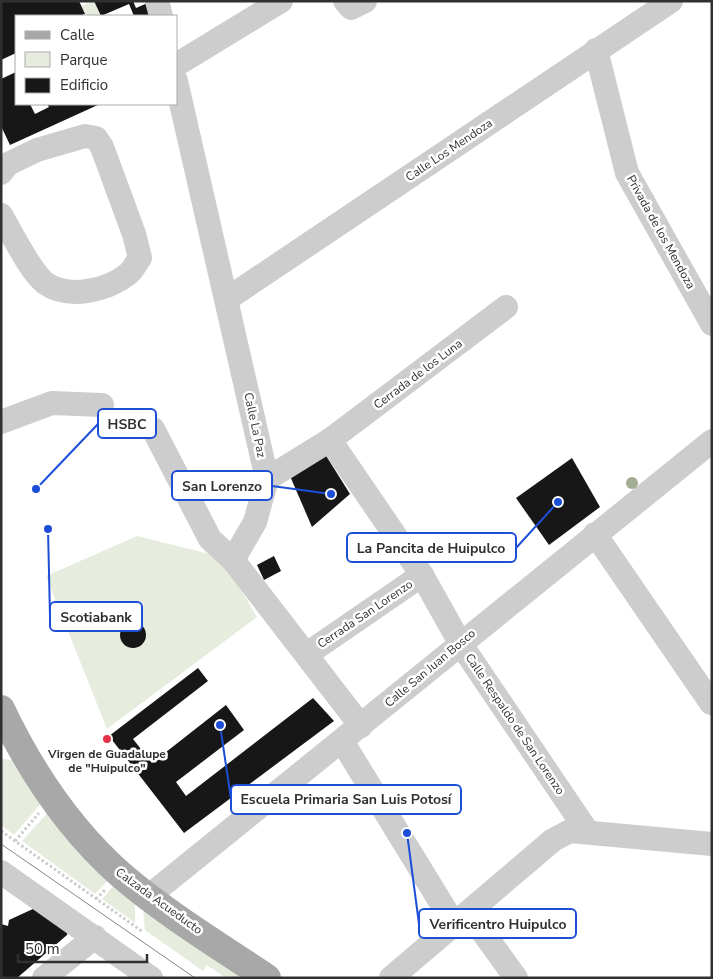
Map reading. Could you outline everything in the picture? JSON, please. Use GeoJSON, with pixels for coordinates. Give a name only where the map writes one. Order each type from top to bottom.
{"type":"FeatureCollection","features":[{"type":"Feature","properties":{"kind":"main road","name":"Calzada Acueducto"},"geometry":{"type":"LineString","coordinates":[[1,709],[26,755],[53,798],[108,863],[149,896],[267,978]]}},
{"type":"Feature","properties":{"kind":"street"},"geometry":{"type":"LineString","coordinates":[[158,1],[161,15]]}},
{"type":"Feature","properties":{"kind":"street"},"geometry":{"type":"LineString","coordinates":[[178,64],[281,1]]}},
{"type":"Feature","properties":{"kind":"street"},"geometry":{"type":"LineString","coordinates":[[345,1],[351,8],[364,1]]}},
{"type":"Feature","properties":{"kind":"street","name":"Calle Los Mendoza"},"geometry":{"type":"LineString","coordinates":[[227,299],[671,1]]}},
{"type":"Feature","properties":{"kind":"street","name":"Privada de los Mendoza"},"geometry":{"type":"LineString","coordinates":[[596,50],[628,173],[712,324]]}},
{"type":"Feature","properties":{"kind":"street","name":"Calle La Paz"},"geometry":{"type":"LineString","coordinates":[[178,90],[204,213],[227,299],[267,478],[255,522],[233,560]]}},
{"type":"Feature","properties":{"kind":"street"},"geometry":{"type":"LineString","coordinates":[[1,173],[8,164],[37,150],[85,136],[96,138],[102,147],[134,234],[140,258],[129,273],[97,290],[70,292],[46,283],[25,257],[1,215]]}},
{"type":"Feature","properties":{"kind":"street","name":"Cerrada de los Luna"},"geometry":{"type":"LineString","coordinates":[[267,478],[330,440],[506,307]]}},
{"type":"Feature","properties":{"kind":"street"},"geometry":{"type":"LineString","coordinates":[[1,422],[52,403],[102,405]]}},
{"type":"Feature","properties":{"kind":"street"},"geometry":{"type":"LineString","coordinates":[[154,429],[210,539],[233,560],[307,654],[360,726]]}},
{"type":"Feature","properties":{"kind":"street","name":"Calle Respaldo de San Lorenzo"},"geometry":{"type":"LineString","coordinates":[[330,440],[422,575],[460,643],[587,831]]}},
{"type":"Feature","properties":{"kind":"street","name":"Calle San Juan Bosco"},"geometry":{"type":"LineString","coordinates":[[149,896],[712,441]]}},
{"type":"Feature","properties":{"kind":"street"},"geometry":{"type":"LineString","coordinates":[[595,534],[711,704]]}},
{"type":"Feature","properties":{"kind":"street","name":"Cerrada San Lorenzo"},"geometry":{"type":"LineString","coordinates":[[307,654],[422,575]]}},
{"type":"Feature","properties":{"kind":"street"},"geometry":{"type":"LineString","coordinates":[[342,741],[462,918],[516,978]]}},
{"type":"Feature","properties":{"kind":"street"},"geometry":{"type":"LineString","coordinates":[[390,978],[553,840],[570,831],[587,831],[712,844]]}},
{"type":"Feature","properties":{"kind":"street"},"geometry":{"type":"LineString","coordinates":[[1,872],[151,978]]}},
{"type":"Feature","properties":{"kind":"street"},"geometry":{"type":"LineString","coordinates":[[44,978],[95,937]]}},
{"type":"Feature","properties":{"kind":"path"},"geometry":{"type":"LineString","coordinates":[[15,841],[53,798]]}},
{"type":"Feature","properties":{"kind":"path"},"geometry":{"type":"LineString","coordinates":[[1,831],[143,932]]}},
{"type":"Feature","properties":{"kind":"green space"},"geometry":{"type":"Polygon","coordinates":[[[94,1],[101,15],[86,15],[81,6],[94,1]]]}},
{"type":"Feature","properties":{"kind":"green space"},"geometry":{"type":"Polygon","coordinates":[[[137,536],[222,557],[257,617],[107,729],[46,576],[137,536]]]}},
{"type":"Feature","properties":{"kind":"green space"},"geometry":{"type":"Polygon","coordinates":[[[1,759],[16,760],[44,800],[14,835],[1,825],[1,759]]]}},
{"type":"Feature","properties":{"kind":"green space"},"geometry":{"type":"Polygon","coordinates":[[[51,809],[113,875],[95,894],[22,841],[51,809]]]}},
{"type":"Feature","properties":{"kind":"green space"},"geometry":{"type":"Polygon","coordinates":[[[117,882],[135,901],[135,923],[102,899],[117,882]]]}},
{"type":"Feature","properties":{"kind":"green space"},"geometry":{"type":"Polygon","coordinates":[[[143,908],[246,978],[226,978],[207,965],[203,971],[145,930],[143,908]]]}},
{"type":"Feature","properties":{"kind":"building"},"geometry":{"type":"Polygon","coordinates":[[[1,1],[79,1],[85,14],[15,15],[15,53],[1,60],[1,1]]]}},
{"type":"Feature","properties":{"kind":"building"},"geometry":{"type":"Polygon","coordinates":[[[94,1],[133,1],[136,8],[150,2],[153,15],[134,15],[129,4],[101,15],[94,1]]]}},
{"type":"Feature","properties":{"kind":"building"},"geometry":{"type":"Polygon","coordinates":[[[15,72],[15,105],[30,105],[35,114],[49,107],[48,105],[98,105],[10,145],[1,126],[1,79],[15,72]]]}},
{"type":"Feature","properties":{"kind":"building"},"geometry":{"type":"Polygon","coordinates":[[[325,454],[350,494],[312,527],[290,476],[325,454]]]}},
{"type":"Feature","properties":{"kind":"building"},"geometry":{"type":"Polygon","coordinates":[[[572,458],[600,507],[549,545],[516,498],[572,458]]]}},
{"type":"Feature","properties":{"kind":"building"},"geometry":{"type":"Polygon","coordinates":[[[274,556],[281,571],[264,580],[257,565],[274,556]]]}},
{"type":"Feature","properties":{"kind":"building"},"geometry":{"type":"Polygon","coordinates":[[[133,622],[142,626],[146,635],[142,644],[133,648],[124,644],[120,635],[124,626],[133,622]]]}},
{"type":"Feature","properties":{"kind":"building"},"geometry":{"type":"Polygon","coordinates":[[[198,668],[208,681],[133,739],[152,763],[226,705],[244,730],[176,782],[186,796],[313,698],[334,721],[184,833],[109,736],[198,668]]]}},
{"type":"Feature","properties":{"kind":"building"},"geometry":{"type":"Polygon","coordinates":[[[35,908],[68,929],[67,935],[17,978],[1,978],[1,924],[8,926],[9,920],[35,908]]]}},
{"type":"Feature","properties":{"kind":"tram line"},"geometry":{"type":"LineString","coordinates":[[1,844],[195,978]]}},
{"type":"Feature","properties":{"kind":"place","name":"HSBC"},"geometry":{"type":"Point","coordinates":[36,489]}},
{"type":"Feature","properties":{"kind":"place","name":"San Lorenzo"},"geometry":{"type":"Point","coordinates":[331,494]}},
{"type":"Feature","properties":{"kind":"place","name":"La Pancita de Huipulco"},"geometry":{"type":"Point","coordinates":[558,502]}},
{"type":"Feature","properties":{"kind":"place","name":"Scotiabank"},"geometry":{"type":"Point","coordinates":[48,529]}},
{"type":"Feature","properties":{"kind":"place","name":"Escuela Primaria San Luis Potosí"},"geometry":{"type":"Point","coordinates":[220,725]}},
{"type":"Feature","properties":{"kind":"place","name":"Virgen de Guadalupe de \"Huipulco\""},"geometry":{"type":"Point","coordinates":[107,739]}},
{"type":"Feature","properties":{"kind":"place","name":"Verificentro Huipulco"},"geometry":{"type":"Point","coordinates":[407,833]}}]}
